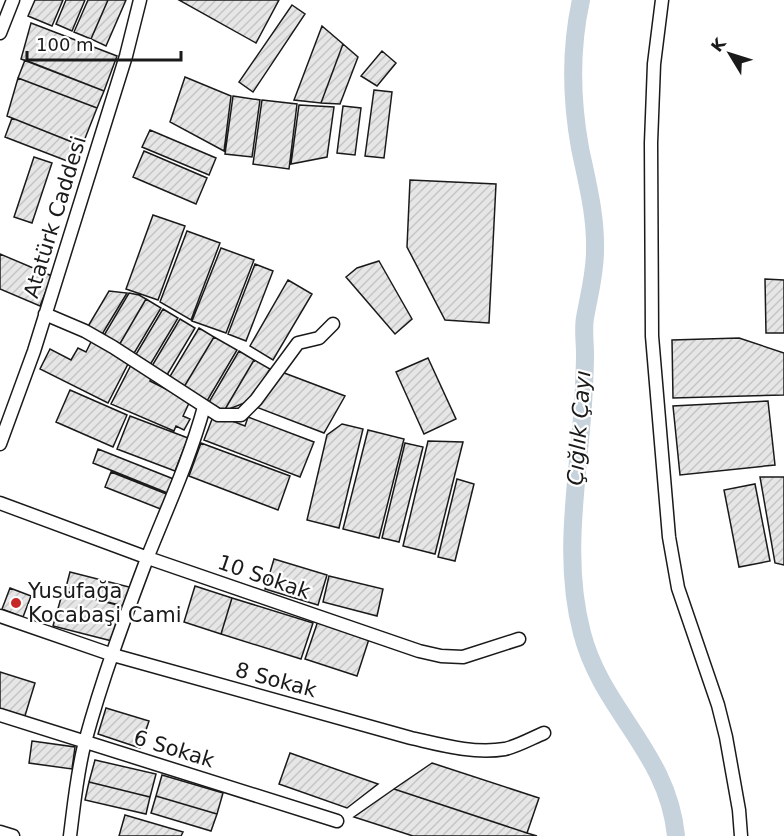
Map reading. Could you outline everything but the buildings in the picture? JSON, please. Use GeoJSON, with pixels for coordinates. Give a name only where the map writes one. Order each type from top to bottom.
{"type":"FeatureCollection","features":[{"type":"Feature","properties":{"kind":"street"},"geometry":{"type":"LineString","coordinates":[[0,33],[13,0]]}},
{"type":"Feature","properties":{"kind":"street","name":"Atatürk Caddesi"},"geometry":{"type":"LineString","coordinates":[[0,444],[45,314],[126,56],[140,0]]}},
{"type":"Feature","properties":{"kind":"street"},"geometry":{"type":"LineString","coordinates":[[662,0],[654,64],[651,143],[652,336],[669,537],[678,588],[718,705],[726,737],[739,810],[741,836]]}},
{"type":"Feature","properties":{"kind":"street"},"geometry":{"type":"LineString","coordinates":[[45,314],[113,347],[204,407],[218,414],[241,415],[256,400],[298,343],[319,339],[333,324]]}},
{"type":"Feature","properties":{"kind":"street"},"geometry":{"type":"LineString","coordinates":[[70,836],[85,742],[113,655],[148,558],[195,440],[204,407]]}},
{"type":"Feature","properties":{"kind":"street","name":"10 Sokak"},"geometry":{"type":"LineString","coordinates":[[0,503],[148,558],[430,654],[463,657],[519,639]]}},
{"type":"Feature","properties":{"kind":"street","name":"8 Sokak"},"geometry":{"type":"LineString","coordinates":[[0,616],[113,655],[449,747],[469,750],[506,748],[544,733]]}},
{"type":"Feature","properties":{"kind":"street","name":"6 Sokak"},"geometry":{"type":"LineString","coordinates":[[0,715],[337,821]]}},
{"type":"Feature","properties":{"kind":"street"},"geometry":{"type":"LineString","coordinates":[[0,832],[13,836]]}},
{"type":"Feature","properties":{"kind":"waterway","name":"Çığlık Çayı"},"geometry":{"type":"LineString","coordinates":[[581,0],[573,56],[573,92],[580,148],[593,212],[595,251],[593,276],[584,322],[583,398],[573,519],[572,548],[576,605],[591,661],[661,780],[670,806],[676,836]]}},
{"type":"Feature","properties":{"kind":"place","name":"Yusufağa Kocabaşi Cami"},"geometry":{"type":"Point","coordinates":[16,603]}}]}
